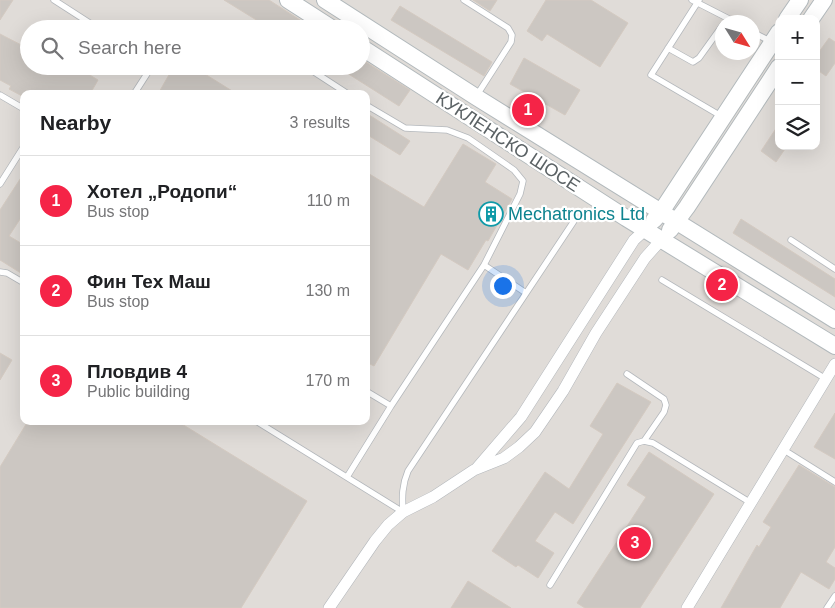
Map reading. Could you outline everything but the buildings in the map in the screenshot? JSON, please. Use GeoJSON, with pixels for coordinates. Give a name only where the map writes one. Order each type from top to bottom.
{"type":"FeatureCollection","features":[{"type":"Feature","properties":{"kind":"main road"},"geometry":{"type":"LineString","coordinates":[[288,0],[315,20]]}},
{"type":"Feature","properties":{"kind":"main road","name":"КУКЛЕНСКО ШОСЕ"},"geometry":{"type":"LineString","coordinates":[[325,0],[356,20]]}},
{"type":"Feature","properties":{"kind":"main road"},"geometry":{"type":"LineString","coordinates":[[790,15],[800,0]]}},
{"type":"Feature","properties":{"kind":"main road"},"geometry":{"type":"LineString","coordinates":[[814,15],[824,0]]}},
{"type":"Feature","properties":{"kind":"main road","name":"КУКЛЕНСКО ШОСЕ"},"geometry":{"type":"LineString","coordinates":[[370,29],[835,320]]}},
{"type":"Feature","properties":{"kind":"main road"},"geometry":{"type":"LineString","coordinates":[[646,229],[661,212],[775,37]]}},
{"type":"Feature","properties":{"kind":"main road","name":"КУКЛЕНСКО ШОСЕ"},"geometry":{"type":"LineString","coordinates":[[370,53],[618,213],[835,346]]}},
{"type":"Feature","properties":{"kind":"main road"},"geometry":{"type":"LineString","coordinates":[[662,239],[677,222],[775,73]]}},
{"type":"Feature","properties":{"kind":"street"},"geometry":{"type":"LineString","coordinates":[[474,470],[521,417],[634,240],[646,229]]}},
{"type":"Feature","properties":{"kind":"street"},"geometry":{"type":"LineString","coordinates":[[329,608],[374,541],[403,512],[433,497],[474,470],[504,458],[520,447],[535,432],[563,391],[596,333],[645,258],[662,239]]}},
{"type":"Feature","properties":{"kind":"street"},"geometry":{"type":"LineString","coordinates":[[688,608],[835,364]]}},
{"type":"Feature","properties":{"kind":"lane"},"geometry":{"type":"LineString","coordinates":[[54,0],[85,20]]}},
{"type":"Feature","properties":{"kind":"lane"},"geometry":{"type":"LineString","coordinates":[[464,0],[508,28],[512,34],[510,42],[476,96]]}},
{"type":"Feature","properties":{"kind":"lane"},"geometry":{"type":"LineString","coordinates":[[717,15],[696,1],[651,75],[723,118]]}},
{"type":"Feature","properties":{"kind":"lane"},"geometry":{"type":"LineString","coordinates":[[760,34],[775,37]]}},
{"type":"Feature","properties":{"kind":"lane"},"geometry":{"type":"LineString","coordinates":[[668,48],[693,62],[699,58],[715,36]]}},
{"type":"Feature","properties":{"kind":"lane"},"geometry":{"type":"LineString","coordinates":[[137,90],[146,75]]}},
{"type":"Feature","properties":{"kind":"lane"},"geometry":{"type":"LineString","coordinates":[[319,75],[342,90]]}},
{"type":"Feature","properties":{"kind":"lane"},"geometry":{"type":"LineString","coordinates":[[0,96],[20,107]]}},
{"type":"Feature","properties":{"kind":"lane"},"geometry":{"type":"LineString","coordinates":[[347,477],[391,406],[484,265],[520,194],[523,181],[514,170],[468,138],[447,130],[405,128],[370,107]]}},
{"type":"Feature","properties":{"kind":"lane"},"geometry":{"type":"LineString","coordinates":[[0,184],[20,152]]}},
{"type":"Feature","properties":{"kind":"lane"},"geometry":{"type":"LineString","coordinates":[[403,512],[403,486],[408,471],[574,221]]}},
{"type":"Feature","properties":{"kind":"lane"},"geometry":{"type":"LineString","coordinates":[[792,240],[835,269]]}},
{"type":"Feature","properties":{"kind":"lane"},"geometry":{"type":"LineString","coordinates":[[484,265],[526,293]]}},
{"type":"Feature","properties":{"kind":"lane"},"geometry":{"type":"LineString","coordinates":[[0,272],[7,273],[20,281]]}},
{"type":"Feature","properties":{"kind":"lane"},"geometry":{"type":"LineString","coordinates":[[662,280],[826,379]]}},
{"type":"Feature","properties":{"kind":"lane"},"geometry":{"type":"LineString","coordinates":[[627,374],[664,398],[666,405],[664,412],[644,441]]}},
{"type":"Feature","properties":{"kind":"lane"},"geometry":{"type":"LineString","coordinates":[[370,393],[391,406]]}},
{"type":"Feature","properties":{"kind":"lane"},"geometry":{"type":"LineString","coordinates":[[262,425],[403,512]]}},
{"type":"Feature","properties":{"kind":"lane"},"geometry":{"type":"LineString","coordinates":[[550,585],[637,443],[644,441],[653,443],[752,503]]}},
{"type":"Feature","properties":{"kind":"lane"},"geometry":{"type":"LineString","coordinates":[[784,450],[835,482]]}},
{"type":"Feature","properties":{"kind":"lane"},"geometry":{"type":"LineString","coordinates":[[827,608],[835,596]]}},
{"type":"Feature","properties":{"kind":"shaded area"},"geometry":{"type":"Polygon","coordinates":[[[0,0],[835,0],[835,608],[0,608],[0,0]]]}},
{"type":"Feature","properties":{"kind":"place","name":"Хотел „Родопи“"},"geometry":{"type":"Point","coordinates":[528,110]}},
{"type":"Feature","properties":{"kind":"place","name":"Mechatronics Ltd"},"geometry":{"type":"Point","coordinates":[491,214]}},
{"type":"Feature","properties":{"kind":"place","name":"Фин Тех Маш"},"geometry":{"type":"Point","coordinates":[722,285]}},
{"type":"Feature","properties":{"kind":"place","name":"Пловдив 4"},"geometry":{"type":"Point","coordinates":[635,543]}}]}
